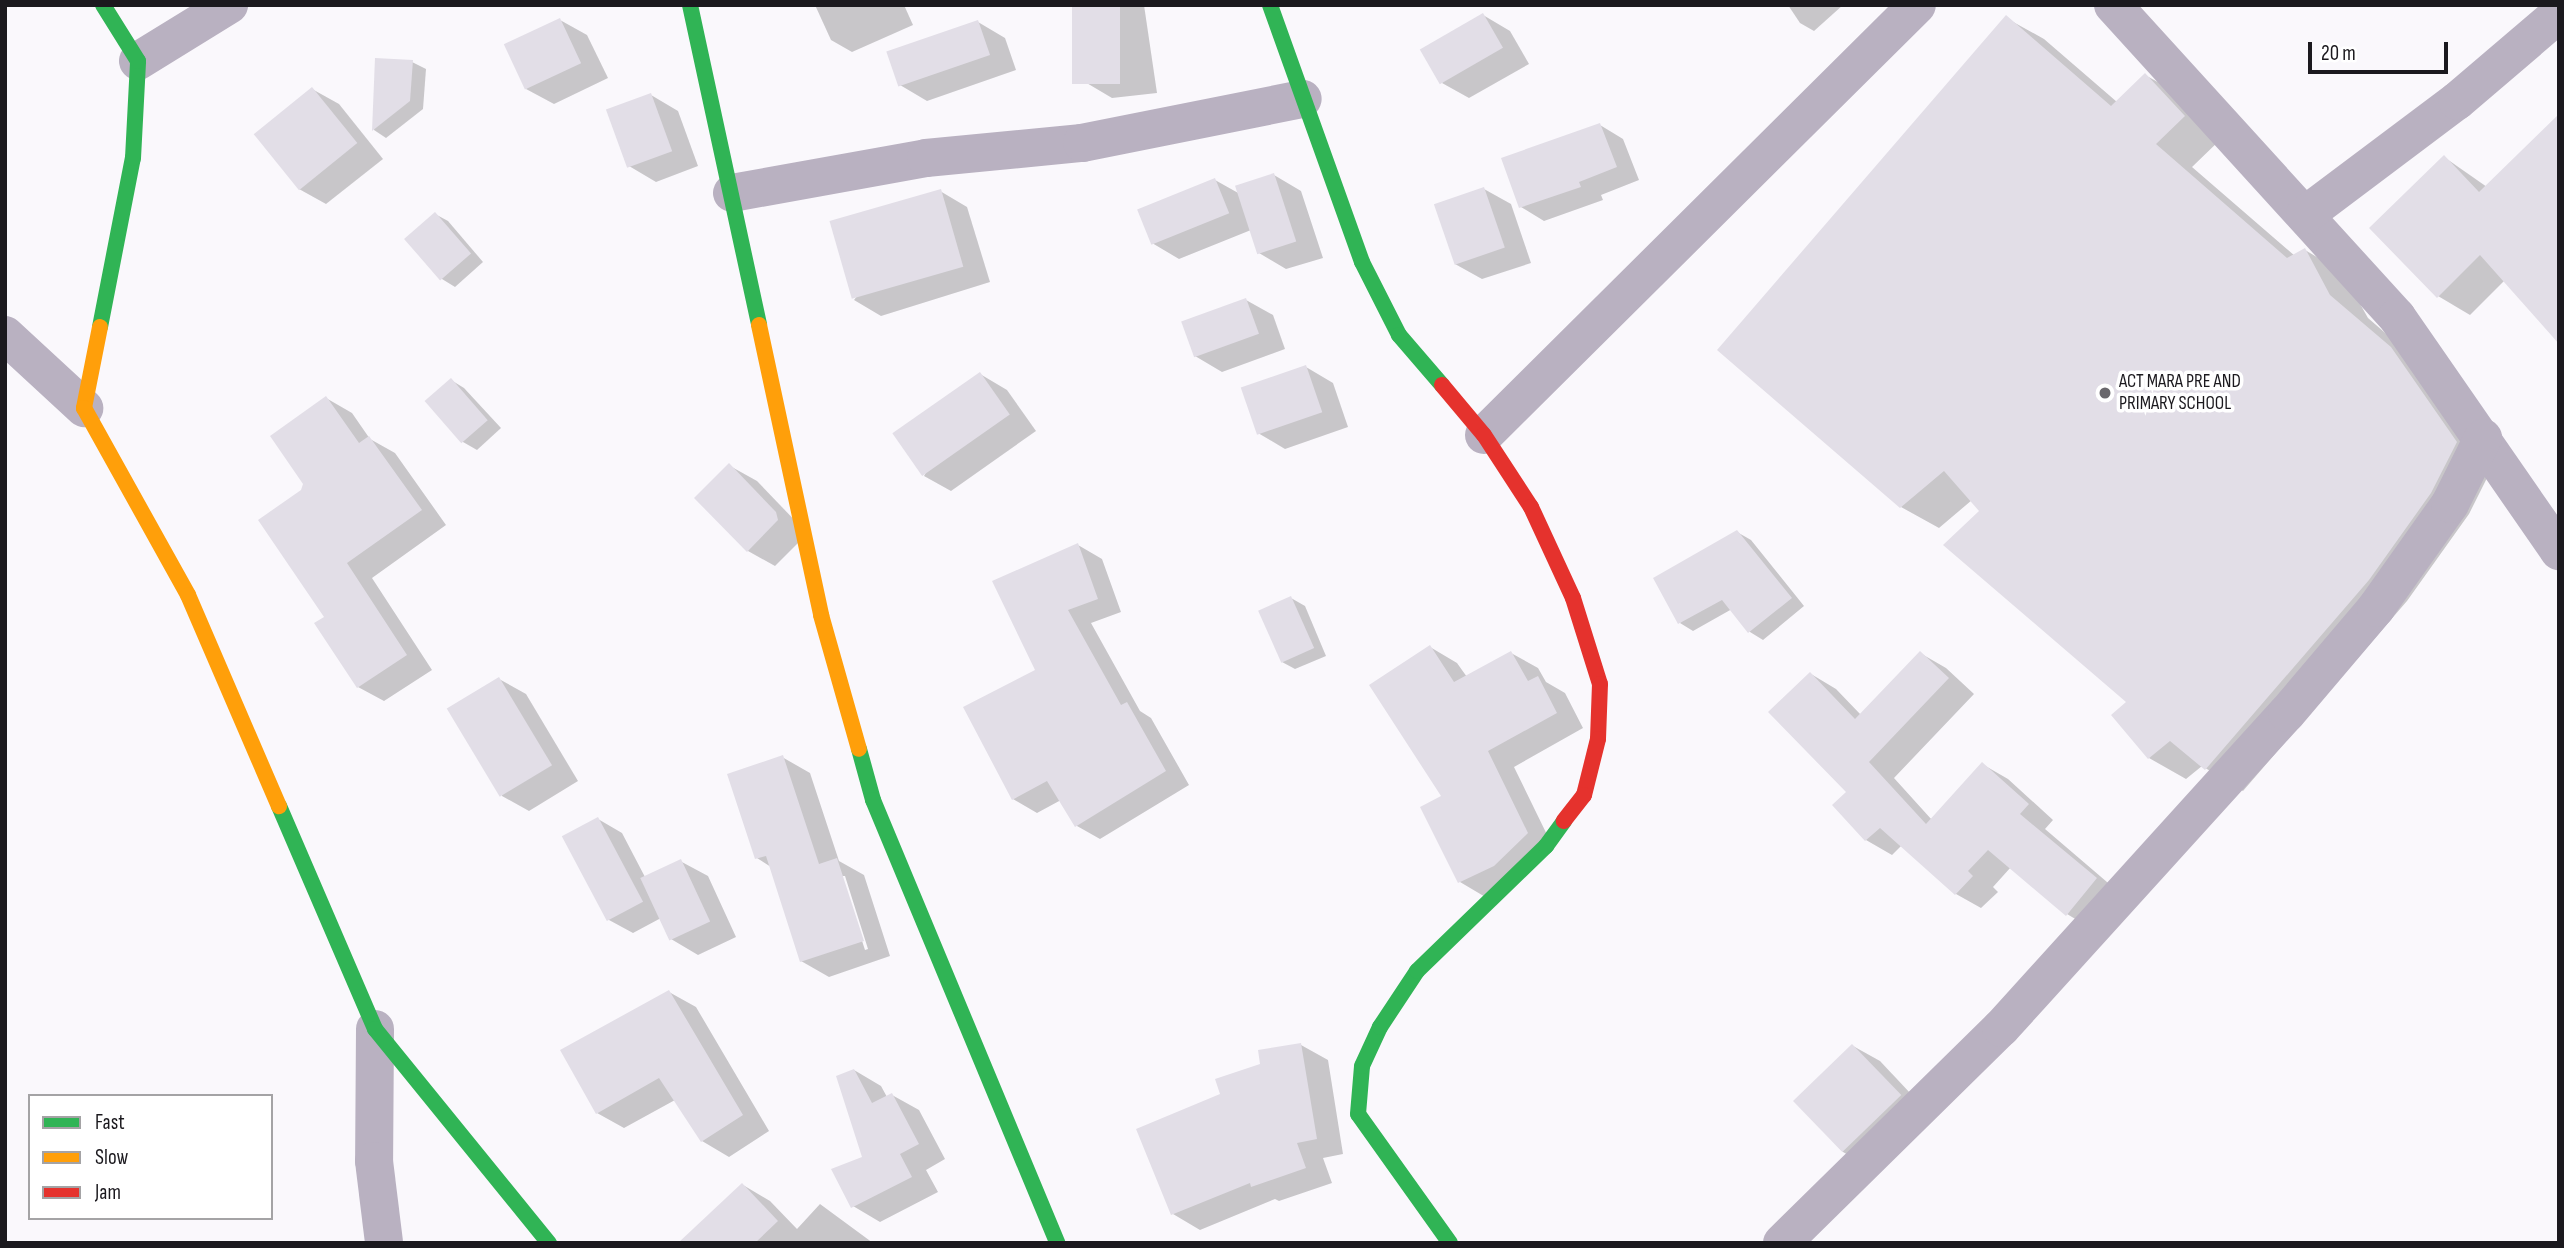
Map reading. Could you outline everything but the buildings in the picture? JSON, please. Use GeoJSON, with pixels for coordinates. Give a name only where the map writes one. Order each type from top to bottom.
{"type":"FeatureCollection","features":[{"type":"Feature","properties":{"kind":"street"},"geometry":{"type":"LineString","coordinates":[[84,408],[133,158],[138,61],[103,5]]}},
{"type":"Feature","properties":{"kind":"street"},"geometry":{"type":"LineString","coordinates":[[138,61],[229,5]]}},
{"type":"Feature","properties":{"kind":"street"},"geometry":{"type":"LineString","coordinates":[[690,5],[821,615],[873,800],[1057,1243]]}},
{"type":"Feature","properties":{"kind":"street"},"geometry":{"type":"LineString","coordinates":[[1270,5],[1362,262],[1399,335],[1484,435],[1531,507],[1573,598],[1600,684],[1598,739],[1584,795],[1546,846],[1417,971],[1380,1027],[1362,1066],[1358,1114],[1383,1155],[1450,1243]]}},
{"type":"Feature","properties":{"kind":"street"},"geometry":{"type":"LineString","coordinates":[[1484,435],[1917,5]]}},
{"type":"Feature","properties":{"kind":"street"},"geometry":{"type":"LineString","coordinates":[[2113,5],[2397,317],[2559,551]]}},
{"type":"Feature","properties":{"kind":"street"},"geometry":{"type":"LineString","coordinates":[[2305,215],[2457,101],[2559,13]]}},
{"type":"Feature","properties":{"kind":"street"},"geometry":{"type":"LineString","coordinates":[[732,193],[913,160],[1082,143],[1303,99]]}},
{"type":"Feature","properties":{"kind":"street"},"geometry":{"type":"LineString","coordinates":[[5,335],[84,408],[188,595],[375,1029],[549,1243]]}},
{"type":"Feature","properties":{"kind":"street"},"geometry":{"type":"LineString","coordinates":[[1782,1243],[2001,1028],[2278,723],[2376,608],[2450,504],[2483,438]]}},
{"type":"Feature","properties":{"kind":"street"},"geometry":{"type":"LineString","coordinates":[[375,1029],[374,1161],[384,1243]]}},
{"type":"Feature","properties":{"kind":"traffic: fast"},"geometry":{"type":"LineString","coordinates":[[100,327],[133,158],[138,61],[103,5]]}},
{"type":"Feature","properties":{"kind":"traffic: fast"},"geometry":{"type":"LineString","coordinates":[[690,5],[759,325]]}},
{"type":"Feature","properties":{"kind":"traffic: fast"},"geometry":{"type":"LineString","coordinates":[[1270,5],[1362,262],[1399,335],[1442,385]]}},
{"type":"Feature","properties":{"kind":"traffic: fast"},"geometry":{"type":"LineString","coordinates":[[859,749],[873,800],[1057,1243]]}},
{"type":"Feature","properties":{"kind":"traffic: fast"},"geometry":{"type":"LineString","coordinates":[[279,806],[375,1029],[549,1243]]}},
{"type":"Feature","properties":{"kind":"traffic: fast"},"geometry":{"type":"LineString","coordinates":[[1450,1243],[1358,1114],[1362,1066],[1380,1027],[1417,971],[1546,846],[1564,821]]}},
{"type":"Feature","properties":{"kind":"traffic: slow"},"geometry":{"type":"LineString","coordinates":[[759,325],[821,615],[859,749]]}},
{"type":"Feature","properties":{"kind":"traffic: slow"},"geometry":{"type":"LineString","coordinates":[[100,327],[84,408],[188,595],[279,806]]}},
{"type":"Feature","properties":{"kind":"traffic: jam"},"geometry":{"type":"LineString","coordinates":[[1442,385],[1484,435],[1531,507],[1573,598],[1600,684],[1598,739],[1584,795],[1564,821]]}},
{"type":"Feature","properties":{"kind":"place","name":"ACT MARA PRE AND PRIMARY SCHOOL"},"geometry":{"type":"Point","coordinates":[2105,393]}}]}
